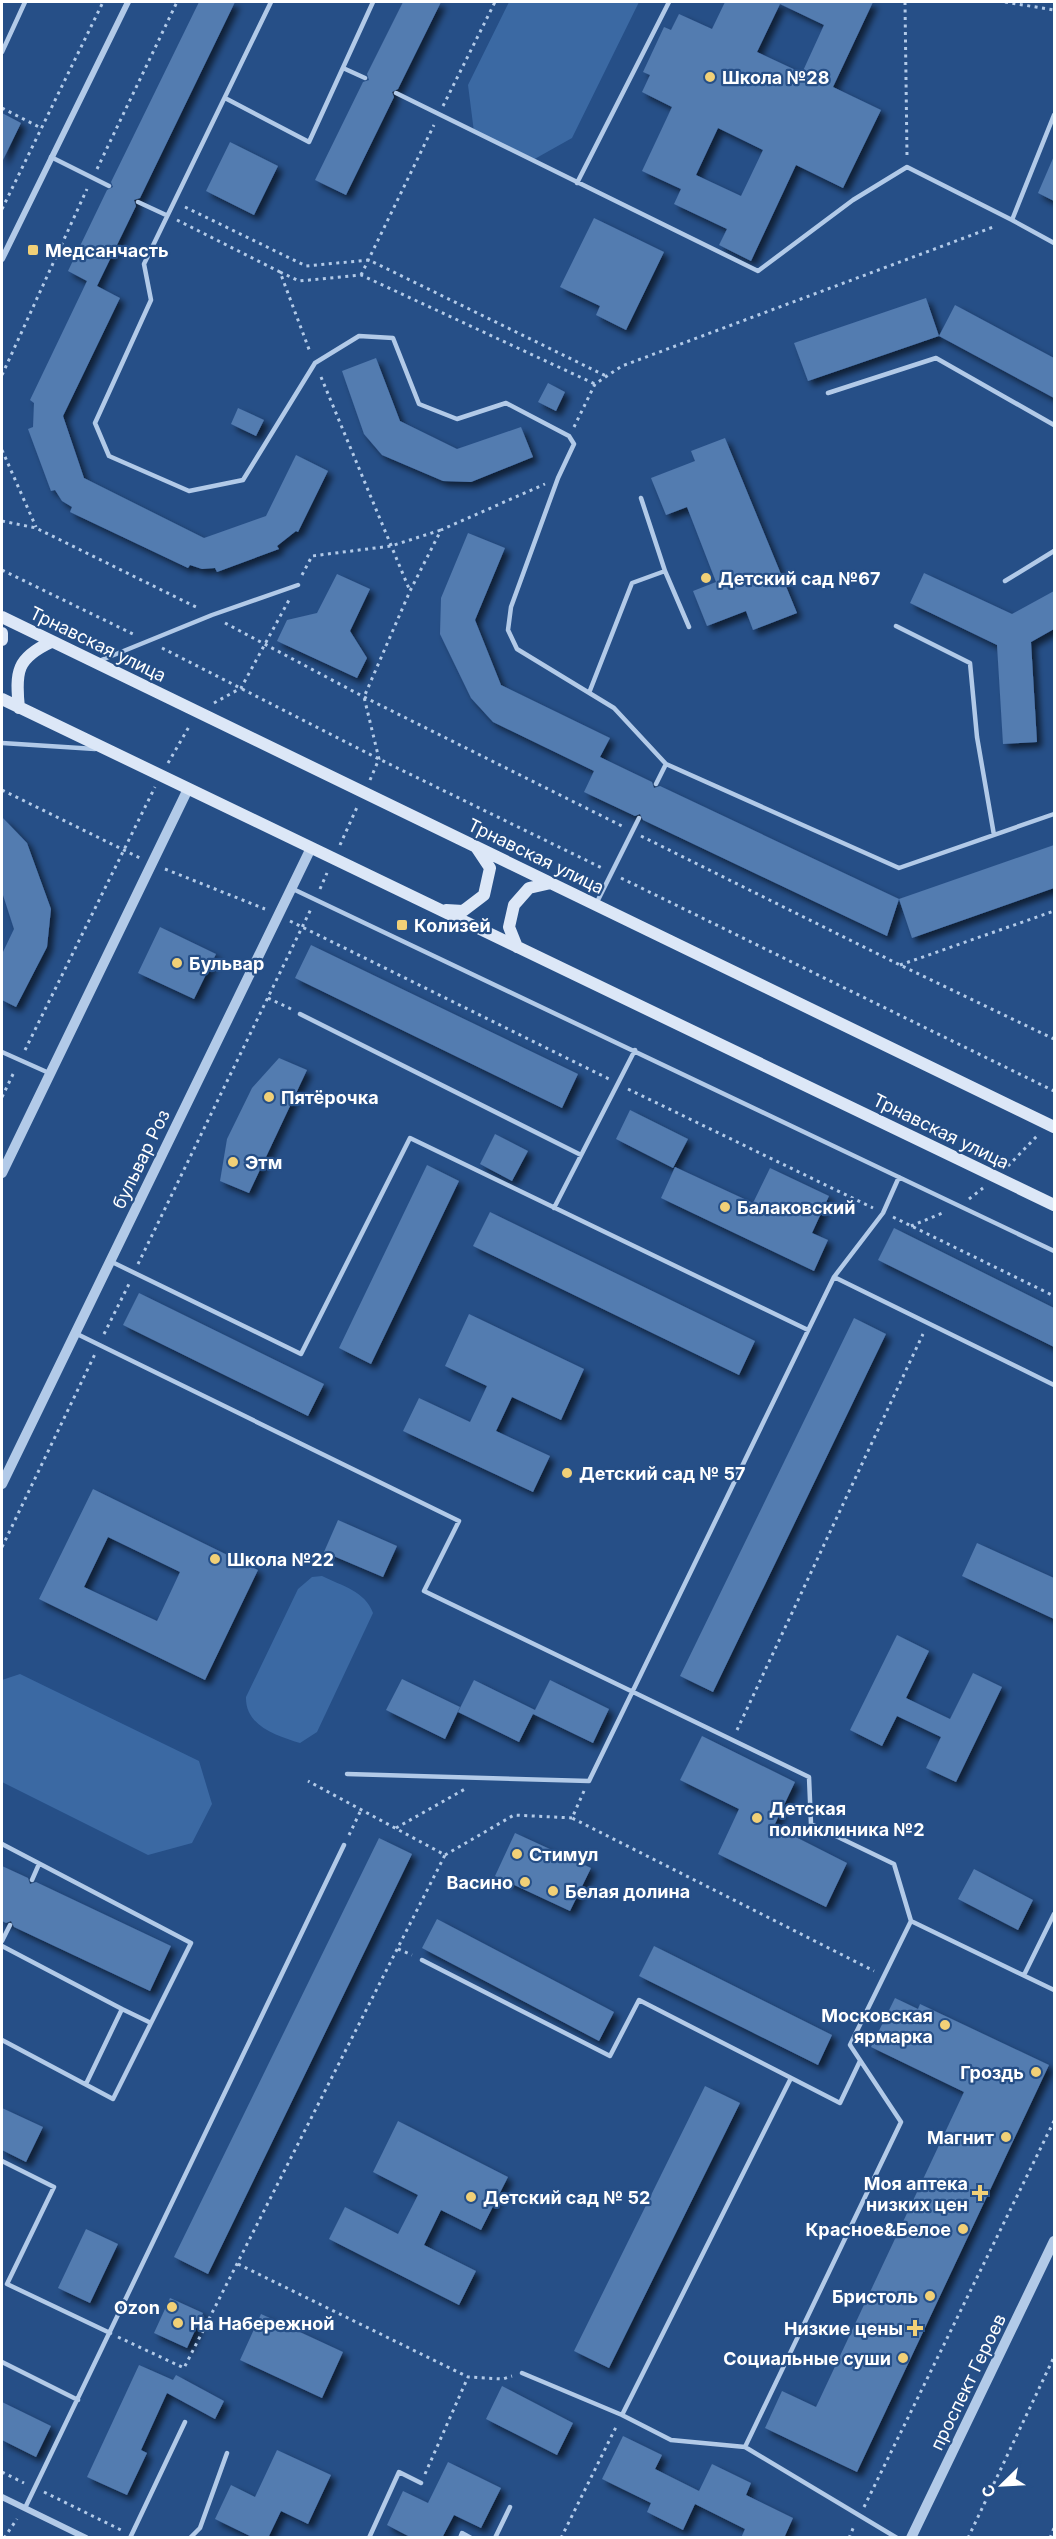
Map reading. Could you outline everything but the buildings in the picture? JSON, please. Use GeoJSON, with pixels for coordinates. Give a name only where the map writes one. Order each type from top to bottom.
{"type":"FeatureCollection","features":[{"type":"Feature","properties":{"kind":"main road","name":"Трнавская улица"},"geometry":{"type":"LineString","coordinates":[[2,617],[1054,1127]]}},
{"type":"Feature","properties":{"kind":"main road"},"geometry":{"type":"LineString","coordinates":[[2,633],[2,640]]}},
{"type":"Feature","properties":{"kind":"main road"},"geometry":{"type":"LineString","coordinates":[[19,708],[16,685],[20,665],[32,651],[51,642]]}},
{"type":"Feature","properties":{"kind":"main road","name":"Трнавская улица"},"geometry":{"type":"LineString","coordinates":[[2,699],[1054,1205]]}},
{"type":"Feature","properties":{"kind":"main road"},"geometry":{"type":"LineString","coordinates":[[436,909],[463,911],[484,895],[490,868],[476,847]]}},
{"type":"Feature","properties":{"kind":"main road"},"geometry":{"type":"LineString","coordinates":[[517,947],[509,927],[514,905],[529,888],[551,883]]}},
{"type":"Feature","properties":{"kind":"street"},"geometry":{"type":"LineString","coordinates":[[2,259],[128,2]]}},
{"type":"Feature","properties":{"kind":"street"},"geometry":{"type":"LineString","coordinates":[[2,1173],[188,789]]}},
{"type":"Feature","properties":{"kind":"street","name":"бульвар Роз"},"geometry":{"type":"LineString","coordinates":[[2,1484],[310,848]]}},
{"type":"Feature","properties":{"kind":"street","name":"проспект Героев"},"geometry":{"type":"LineString","coordinates":[[910,2538],[1054,2241]]}},
{"type":"Feature","properties":{"kind":"street"},"geometry":{"type":"LineString","coordinates":[[2,2497],[86,2538]]}},
{"type":"Feature","properties":{"kind":"lane"},"geometry":{"type":"LineString","coordinates":[[2,52],[25,2]]}},
{"type":"Feature","properties":{"kind":"lane"},"geometry":{"type":"LineString","coordinates":[[271,2],[144,264],[152,300],[95,423],[109,456],[189,491],[243,480],[315,363],[359,336],[393,338],[419,404],[457,419],[506,404],[569,436],[574,444],[558,478],[511,607],[508,630],[517,649],[614,708],[666,764],[898,868],[1054,814]]}},
{"type":"Feature","properties":{"kind":"lane"},"geometry":{"type":"LineString","coordinates":[[225,98],[309,142],[373,2]]}},
{"type":"Feature","properties":{"kind":"lane"},"geometry":{"type":"LineString","coordinates":[[578,183],[669,2]]}},
{"type":"Feature","properties":{"kind":"lane"},"geometry":{"type":"LineString","coordinates":[[343,68],[365,78]]}},
{"type":"Feature","properties":{"kind":"lane"},"geometry":{"type":"LineString","coordinates":[[396,93],[758,271],[853,200],[907,167],[1054,243]]}},
{"type":"Feature","properties":{"kind":"lane"},"geometry":{"type":"LineString","coordinates":[[1012,220],[1054,116]]}},
{"type":"Feature","properties":{"kind":"lane"},"geometry":{"type":"LineString","coordinates":[[51,157],[109,186]]}},
{"type":"Feature","properties":{"kind":"lane"},"geometry":{"type":"LineString","coordinates":[[138,202],[166,215]]}},
{"type":"Feature","properties":{"kind":"lane"},"geometry":{"type":"LineString","coordinates":[[828,393],[936,358],[1054,425]]}},
{"type":"Feature","properties":{"kind":"lane"},"geometry":{"type":"LineString","coordinates":[[641,498],[665,571],[689,627]]}},
{"type":"Feature","properties":{"kind":"lane"},"geometry":{"type":"LineString","coordinates":[[1005,581],[1054,551]]}},
{"type":"Feature","properties":{"kind":"lane"},"geometry":{"type":"LineString","coordinates":[[589,693],[632,583],[665,571]]}},
{"type":"Feature","properties":{"kind":"lane"},"geometry":{"type":"LineString","coordinates":[[96,663],[212,615],[298,585]]}},
{"type":"Feature","properties":{"kind":"lane"},"geometry":{"type":"LineString","coordinates":[[896,626],[970,663],[977,737],[994,835]]}},
{"type":"Feature","properties":{"kind":"lane"},"geometry":{"type":"LineString","coordinates":[[2,743],[105,749]]}},
{"type":"Feature","properties":{"kind":"lane"},"geometry":{"type":"LineString","coordinates":[[656,784],[666,764]]}},
{"type":"Feature","properties":{"kind":"lane"},"geometry":{"type":"LineString","coordinates":[[596,905],[639,818]]}},
{"type":"Feature","properties":{"kind":"lane"},"geometry":{"type":"LineString","coordinates":[[291,889],[1054,1251]]}},
{"type":"Feature","properties":{"kind":"lane"},"geometry":{"type":"LineString","coordinates":[[300,1014],[581,1155]]}},
{"type":"Feature","properties":{"kind":"lane"},"geometry":{"type":"LineString","coordinates":[[554,1208],[634,1050]]}},
{"type":"Feature","properties":{"kind":"lane"},"geometry":{"type":"LineString","coordinates":[[2,1052],[50,1073]]}},
{"type":"Feature","properties":{"kind":"lane"},"geometry":{"type":"LineString","coordinates":[[111,1261],[301,1354],[410,1138],[808,1330]]}},
{"type":"Feature","properties":{"kind":"lane"},"geometry":{"type":"LineString","coordinates":[[347,1774],[589,1781],[834,1277],[883,1213],[899,1177]]}},
{"type":"Feature","properties":{"kind":"lane"},"geometry":{"type":"LineString","coordinates":[[834,1277],[1054,1385]]}},
{"type":"Feature","properties":{"kind":"lane"},"geometry":{"type":"LineString","coordinates":[[75,1333],[459,1521],[424,1591],[809,1777],[811,1824],[894,1864],[911,1921],[850,2045],[901,2122],[745,2447]]}},
{"type":"Feature","properties":{"kind":"lane"},"geometry":{"type":"LineString","coordinates":[[2,1844],[191,1943],[113,2098],[2,2040]]}},
{"type":"Feature","properties":{"kind":"lane"},"geometry":{"type":"LineString","coordinates":[[25,2508],[344,1845]]}},
{"type":"Feature","properties":{"kind":"lane"},"geometry":{"type":"LineString","coordinates":[[32,1880],[39,1864]]}},
{"type":"Feature","properties":{"kind":"lane"},"geometry":{"type":"LineString","coordinates":[[1024,1976],[1054,1914]]}},
{"type":"Feature","properties":{"kind":"lane"},"geometry":{"type":"LineString","coordinates":[[911,1921],[1054,1990]]}},
{"type":"Feature","properties":{"kind":"lane"},"geometry":{"type":"LineString","coordinates":[[10,1925],[2,1944],[151,2023]]}},
{"type":"Feature","properties":{"kind":"lane"},"geometry":{"type":"LineString","coordinates":[[422,1960],[610,2056],[639,2000],[840,2103],[860,2061]]}},
{"type":"Feature","properties":{"kind":"lane"},"geometry":{"type":"LineString","coordinates":[[86,2084],[122,2009]]}},
{"type":"Feature","properties":{"kind":"lane"},"geometry":{"type":"LineString","coordinates":[[622,2415],[791,2078]]}},
{"type":"Feature","properties":{"kind":"lane"},"geometry":{"type":"LineString","coordinates":[[2,2162],[54,2187],[7,2284],[110,2333]]}},
{"type":"Feature","properties":{"kind":"lane"},"geometry":{"type":"LineString","coordinates":[[2,2362],[78,2400]]}},
{"type":"Feature","properties":{"kind":"lane"},"geometry":{"type":"LineString","coordinates":[[522,2373],[622,2415],[671,2440],[745,2447],[897,2538]]}},
{"type":"Feature","properties":{"kind":"lane"},"geometry":{"type":"LineString","coordinates":[[131,2536],[185,2422]]}},
{"type":"Feature","properties":{"kind":"lane"},"geometry":{"type":"LineString","coordinates":[[190,2538],[200,2528],[227,2453]]}},
{"type":"Feature","properties":{"kind":"lane"},"geometry":{"type":"LineString","coordinates":[[369,2538],[399,2472],[421,2483]]}},
{"type":"Feature","properties":{"kind":"lane"},"geometry":{"type":"LineString","coordinates":[[495,2538],[510,2507]]}},
{"type":"Feature","properties":{"kind":"lane"},"geometry":{"type":"LineString","coordinates":[[460,2538],[462,2533],[471,2538]]}},
{"type":"Feature","properties":{"kind":"path"},"geometry":{"type":"LineString","coordinates":[[2,208],[104,2]]}},
{"type":"Feature","properties":{"kind":"path"},"geometry":{"type":"LineString","coordinates":[[361,275],[495,2]]}},
{"type":"Feature","properties":{"kind":"path"},"geometry":{"type":"LineString","coordinates":[[905,2],[907,167]]}},
{"type":"Feature","properties":{"kind":"path"},"geometry":{"type":"LineString","coordinates":[[1005,2],[1054,10]]}},
{"type":"Feature","properties":{"kind":"path"},"geometry":{"type":"LineString","coordinates":[[2,108],[41,128]]}},
{"type":"Feature","properties":{"kind":"path"},"geometry":{"type":"LineString","coordinates":[[173,201],[306,266],[369,260],[607,376]]}},
{"type":"Feature","properties":{"kind":"path"},"geometry":{"type":"LineString","coordinates":[[166,215],[299,281],[361,275],[595,384]]}},
{"type":"Feature","properties":{"kind":"path"},"geometry":{"type":"LineString","coordinates":[[569,436],[595,384],[622,366],[1012,220]]}},
{"type":"Feature","properties":{"kind":"path"},"geometry":{"type":"LineString","coordinates":[[280,272],[315,363],[411,591]]}},
{"type":"Feature","properties":{"kind":"path"},"geometry":{"type":"LineString","coordinates":[[2,450],[36,528]]}},
{"type":"Feature","properties":{"kind":"path"},"geometry":{"type":"LineString","coordinates":[[2,1097],[160,776],[198,712],[241,688],[312,556],[391,546],[441,530],[558,478]]}},
{"type":"Feature","properties":{"kind":"path"},"geometry":{"type":"LineString","coordinates":[[2,521],[36,528],[212,615]]}},
{"type":"Feature","properties":{"kind":"path"},"geometry":{"type":"LineString","coordinates":[[2,1547],[303,928],[379,759],[364,697],[441,530]]}},
{"type":"Feature","properties":{"kind":"path"},"geometry":{"type":"LineString","coordinates":[[2,570],[148,641],[379,759],[1054,1091]]}},
{"type":"Feature","properties":{"kind":"path"},"geometry":{"type":"LineString","coordinates":[[2,790],[152,864],[277,914],[618,1084],[1054,1296]]}},
{"type":"Feature","properties":{"kind":"path"},"geometry":{"type":"LineString","coordinates":[[900,966],[1054,911]]}},
{"type":"Feature","properties":{"kind":"path"},"geometry":{"type":"LineString","coordinates":[[268,998],[300,1014]]}},
{"type":"Feature","properties":{"kind":"path"},"geometry":{"type":"LineString","coordinates":[[732,1740],[928,1323]]}},
{"type":"Feature","properties":{"kind":"path"},"geometry":{"type":"LineString","coordinates":[[396,1828],[486,1778]]}},
{"type":"Feature","properties":{"kind":"path"},"geometry":{"type":"LineString","coordinates":[[308,1781],[445,1855]]}},
{"type":"Feature","properties":{"kind":"path"},"geometry":{"type":"LineString","coordinates":[[572,1818],[589,1781]]}},
{"type":"Feature","properties":{"kind":"path"},"geometry":{"type":"LineString","coordinates":[[344,1845],[361,1810]]}},
{"type":"Feature","properties":{"kind":"path"},"geometry":{"type":"LineString","coordinates":[[110,2333],[184,2368],[445,1855],[514,1815],[572,1818],[884,1976]]}},
{"type":"Feature","properties":{"kind":"path"},"geometry":{"type":"LineString","coordinates":[[398,1949],[422,1960]]}},
{"type":"Feature","properties":{"kind":"path"},"geometry":{"type":"LineString","coordinates":[[849,2538],[1054,2121]]}},
{"type":"Feature","properties":{"kind":"path"},"geometry":{"type":"LineString","coordinates":[[238,2264],[468,2377],[503,2379],[522,2373]]}},
{"type":"Feature","properties":{"kind":"path"},"geometry":{"type":"LineString","coordinates":[[968,2538],[1054,2357]]}},
{"type":"Feature","properties":{"kind":"path"},"geometry":{"type":"LineString","coordinates":[[421,2483],[468,2377]]}},
{"type":"Feature","properties":{"kind":"path"},"geometry":{"type":"LineString","coordinates":[[561,2538],[622,2415]]}},
{"type":"Feature","properties":{"kind":"path"},"geometry":{"type":"LineString","coordinates":[[2,2472],[131,2536]]}},
{"type":"Feature","properties":{"kind":"path"},"geometry":{"type":"LineString","coordinates":[[4,2538],[25,2508]]}},
{"type":"Feature","properties":{"kind":"path"},"geometry":{"type":"LineString","coordinates":[[1050,2538],[1054,2528]]}},
{"type":"Feature","properties":{"kind":"shaded area"},"geometry":{"type":"Polygon","coordinates":[[[509,2],[639,2],[572,138],[531,161],[474,132],[468,85],[509,2]]]}},
{"type":"Feature","properties":{"kind":"shaded area"},"geometry":{"type":"Polygon","coordinates":[[[322,1576],[359,1594],[373,1613],[317,1732],[300,1743],[264,1728],[251,1715],[246,1697],[298,1589],[312,1577],[322,1576]]]}},
{"type":"Feature","properties":{"kind":"shaded area"},"geometry":{"type":"Polygon","coordinates":[[[20,1674],[199,1761],[212,1804],[192,1843],[148,1855],[2,1782],[2,1680],[20,1674]]]}},
{"type":"Feature","properties":{"kind":"place","name":"Школа №28"},"geometry":{"type":"Point","coordinates":[710,77]}},
{"type":"Feature","properties":{"kind":"place","name":"Медсанчасть"},"geometry":{"type":"Point","coordinates":[33,250]}},
{"type":"Feature","properties":{"kind":"place","name":"Детский сад №67"},"geometry":{"type":"Point","coordinates":[706,578]}},
{"type":"Feature","properties":{"kind":"place","name":"Колизей"},"geometry":{"type":"Point","coordinates":[402,925]}},
{"type":"Feature","properties":{"kind":"place","name":"Бульвар"},"geometry":{"type":"Point","coordinates":[177,963]}},
{"type":"Feature","properties":{"kind":"place","name":"Пятёрочка"},"geometry":{"type":"Point","coordinates":[269,1097]}},
{"type":"Feature","properties":{"kind":"place","name":"Этм"},"geometry":{"type":"Point","coordinates":[233,1162]}},
{"type":"Feature","properties":{"kind":"place","name":"Балаковский"},"geometry":{"type":"Point","coordinates":[725,1207]}},
{"type":"Feature","properties":{"kind":"place","name":"Детский сад № 57"},"geometry":{"type":"Point","coordinates":[567,1473]}},
{"type":"Feature","properties":{"kind":"place","name":"Школа №22"},"geometry":{"type":"Point","coordinates":[215,1559]}},
{"type":"Feature","properties":{"kind":"place","name":"Детская поликлиника №2"},"geometry":{"type":"Point","coordinates":[757,1818]}},
{"type":"Feature","properties":{"kind":"place","name":"Стимул"},"geometry":{"type":"Point","coordinates":[517,1854]}},
{"type":"Feature","properties":{"kind":"place","name":"Васино"},"geometry":{"type":"Point","coordinates":[525,1882]}},
{"type":"Feature","properties":{"kind":"place","name":"Белая долина"},"geometry":{"type":"Point","coordinates":[553,1891]}},
{"type":"Feature","properties":{"kind":"place","name":"Московская ярмарка"},"geometry":{"type":"Point","coordinates":[945,2025]}},
{"type":"Feature","properties":{"kind":"place","name":"Гроздь"},"geometry":{"type":"Point","coordinates":[1036,2072]}},
{"type":"Feature","properties":{"kind":"place","name":"Магнит"},"geometry":{"type":"Point","coordinates":[1006,2137]}},
{"type":"Feature","properties":{"kind":"place","name":"Моя аптека низких цен"},"geometry":{"type":"Point","coordinates":[980,2193]}},
{"type":"Feature","properties":{"kind":"place","name":"Детский сад № 52"},"geometry":{"type":"Point","coordinates":[471,2197]}},
{"type":"Feature","properties":{"kind":"place","name":"Красное&Белое"},"geometry":{"type":"Point","coordinates":[963,2229]}},
{"type":"Feature","properties":{"kind":"place","name":"Бристоль"},"geometry":{"type":"Point","coordinates":[930,2296]}},
{"type":"Feature","properties":{"kind":"place","name":"Ozon"},"geometry":{"type":"Point","coordinates":[172,2307]}},
{"type":"Feature","properties":{"kind":"place","name":"На Набережной"},"geometry":{"type":"Point","coordinates":[178,2323]}},
{"type":"Feature","properties":{"kind":"place","name":"Низкие цены"},"geometry":{"type":"Point","coordinates":[915,2328]}},
{"type":"Feature","properties":{"kind":"place","name":"Социальные суши"},"geometry":{"type":"Point","coordinates":[903,2358]}}]}
